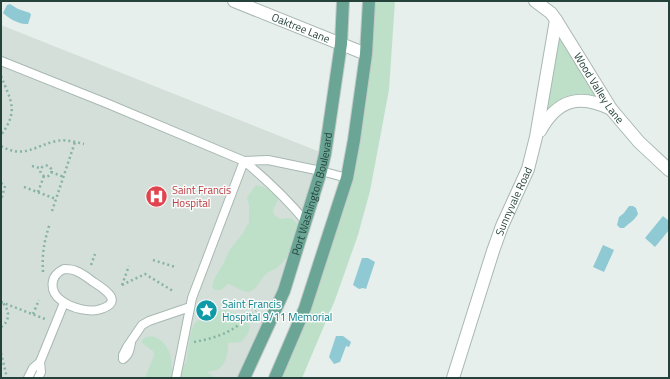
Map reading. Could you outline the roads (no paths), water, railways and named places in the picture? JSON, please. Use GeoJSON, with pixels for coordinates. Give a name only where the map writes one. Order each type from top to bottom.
{"type":"FeatureCollection","features":[{"type":"Feature","properties":{"kind":"main road","name":"Port Washington Boulevard"},"geometry":{"type":"LineString","coordinates":[[244,378],[284,291],[321,171],[325,154],[341,44],[343,1]]}},
{"type":"Feature","properties":{"kind":"main road"},"geometry":{"type":"LineString","coordinates":[[275,378],[305,308],[347,178],[366,54],[369,1]]}},
{"type":"Feature","properties":{"kind":"street","name":"Oaktree Lane"},"geometry":{"type":"LineString","coordinates":[[234,1],[366,54]]}},
{"type":"Feature","properties":{"kind":"street","name":"Wood Valley Lane"},"geometry":{"type":"LineString","coordinates":[[535,1],[544,7],[556,20],[611,109],[639,142],[669,170]]}},
{"type":"Feature","properties":{"kind":"street","name":"Sunnyvale Road"},"geometry":{"type":"LineString","coordinates":[[453,378],[493,250],[502,226],[528,169],[536,137],[556,20]]}},
{"type":"Feature","properties":{"kind":"street"},"geometry":{"type":"LineString","coordinates":[[536,137],[547,119],[554,111],[569,102],[589,100],[611,109]]}},
{"type":"Feature","properties":{"kind":"lane"},"geometry":{"type":"LineString","coordinates":[[1,61],[106,103],[244,162],[267,180],[306,222]]}},
{"type":"Feature","properties":{"kind":"lane"},"geometry":{"type":"LineString","coordinates":[[244,162],[268,160],[347,178]]}},
{"type":"Feature","properties":{"kind":"lane"},"geometry":{"type":"LineString","coordinates":[[176,378],[192,298],[244,162]]}},
{"type":"Feature","properties":{"kind":"lane"},"geometry":{"type":"LineString","coordinates":[[68,269],[77,271],[102,287],[112,298],[107,306],[100,310],[85,310],[64,303],[55,293],[53,282],[58,272],[68,269]]}},
{"type":"Feature","properties":{"kind":"lane"},"geometry":{"type":"LineString","coordinates":[[28,378],[33,368],[40,362],[64,303]]}},
{"type":"Feature","properties":{"kind":"lane"},"geometry":{"type":"LineString","coordinates":[[131,342],[139,327],[145,323],[190,307]]}},
{"type":"Feature","properties":{"kind":"lane"},"geometry":{"type":"LineString","coordinates":[[38,378],[41,372],[40,362]]}},
{"type":"Feature","properties":{"kind":"water"},"geometry":{"type":"Polygon","coordinates":[[[10,4],[18,9],[30,13],[31,15],[28,24],[22,24],[15,21],[3,13],[7,5],[10,4]]]}},
{"type":"Feature","properties":{"kind":"water"},"geometry":{"type":"Polygon","coordinates":[[[629,206],[636,208],[638,214],[634,220],[624,228],[620,228],[617,225],[619,217],[629,206]]]}},
{"type":"Feature","properties":{"kind":"water"},"geometry":{"type":"Polygon","coordinates":[[[663,216],[669,221],[669,230],[655,247],[645,238],[663,216]]]}},
{"type":"Feature","properties":{"kind":"water"},"geometry":{"type":"Polygon","coordinates":[[[603,245],[614,250],[604,272],[593,267],[603,245]]]}},
{"type":"Feature","properties":{"kind":"water"},"geometry":{"type":"Polygon","coordinates":[[[362,258],[368,258],[375,262],[366,289],[359,289],[353,285],[362,258]]]}},
{"type":"Feature","properties":{"kind":"water"},"geometry":{"type":"Polygon","coordinates":[[[336,336],[343,336],[351,342],[349,347],[346,346],[340,362],[334,364],[329,357],[336,336]]]}},
{"type":"Feature","properties":{"kind":"place","name":"Saint Francis Hospital"},"geometry":{"type":"Point","coordinates":[157,196]}},
{"type":"Feature","properties":{"kind":"place","name":"Saint Francis Hospital 9/11 Memorial"},"geometry":{"type":"Point","coordinates":[206,310]}}]}
